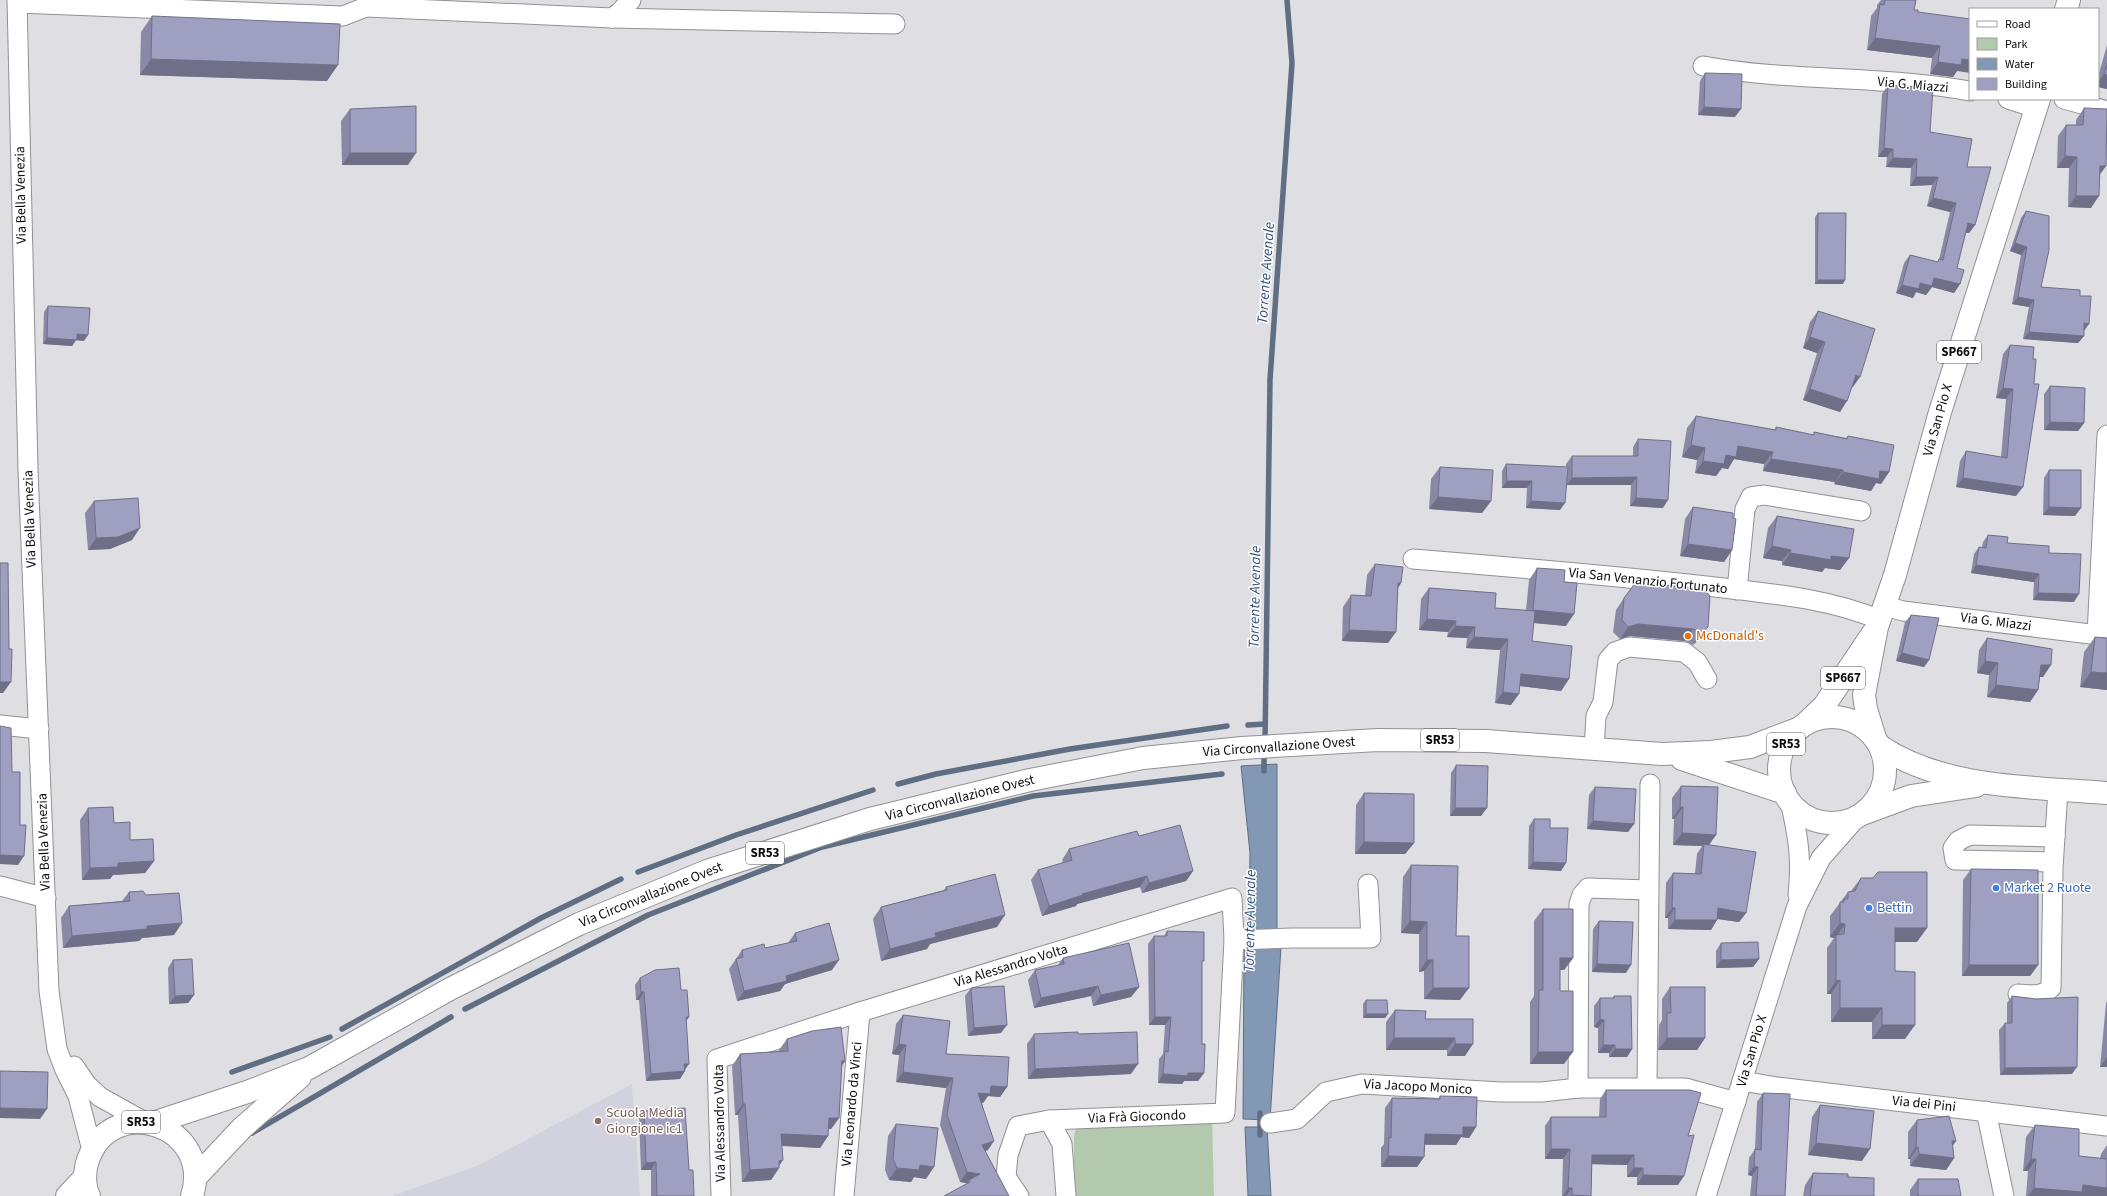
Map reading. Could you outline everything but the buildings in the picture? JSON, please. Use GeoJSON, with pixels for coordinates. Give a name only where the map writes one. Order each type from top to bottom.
{"type":"FeatureCollection","features":[{"type":"Feature","properties":{"kind":"main road","name":"Via San Pio X"},"geometry":{"type":"LineString","coordinates":[[1878,742],[1866,709],[1864,695],[1881,618],[1940,412],[2037,103]]}},
{"type":"Feature","properties":{"kind":"main road","name":"Via San Pio X"},"geometry":{"type":"LineString","coordinates":[[1802,726],[1824,706],[1881,618]]}},
{"type":"Feature","properties":{"kind":"main road","name":"SR53"},"geometry":{"type":"LineString","coordinates":[[1992,783],[1911,796],[1841,822],[1823,822],[1801,813],[1787,797],[1779,777],[1780,759],[1786,744],[1802,726],[1822,718],[1842,718],[1855,722],[1878,742],[1900,758],[1927,769],[1992,783],[2107,793]]}},
{"type":"Feature","properties":{"kind":"main road","name":"Via Circonvallazione Ovest"},"geometry":{"type":"LineString","coordinates":[[67,1196],[87,1186],[87,1163],[92,1150],[101,1138],[114,1128],[129,1123],[149,1123],[247,1092],[309,1068],[450,989],[579,924],[707,871],[870,819],[1030,780],[1143,758],[1242,748],[1432,740],[1486,741],[1662,754],[1736,750],[1756,745],[1802,726]]}},
{"type":"Feature","properties":{"kind":"main road","name":"SR53"},"geometry":{"type":"LineString","coordinates":[[1858,816],[1876,800],[1884,784],[1886,766],[1878,742]]}},
{"type":"Feature","properties":{"kind":"main road","name":"Via Circonvallazione Ovest"},"geometry":{"type":"LineString","coordinates":[[1662,754],[1693,762],[1787,797]]}},
{"type":"Feature","properties":{"kind":"main road","name":"Via Circonvallazione Ovest"},"geometry":{"type":"LineString","coordinates":[[194,1187],[242,1128],[309,1068]]}},
{"type":"Feature","properties":{"kind":"main road","name":"Via Circonvallazione Ovest"},"geometry":{"type":"LineString","coordinates":[[149,1123],[170,1130],[184,1143],[192,1160],[194,1187]]}},
{"type":"Feature","properties":{"kind":"street"},"geometry":{"type":"LineString","coordinates":[[612,18],[631,0]]}},
{"type":"Feature","properties":{"kind":"street"},"geometry":{"type":"LineString","coordinates":[[18,2],[343,16],[366,7],[612,18],[895,24]]}},
{"type":"Feature","properties":{"kind":"street","name":"Via Bella Venezia"},"geometry":{"type":"LineString","coordinates":[[18,2],[28,470],[50,991],[54,1037],[65,1070],[78,1096],[92,1150]]}},
{"type":"Feature","properties":{"kind":"street","name":"Via G. Miazzi"},"geometry":{"type":"LineString","coordinates":[[1703,66],[1761,75],[1913,83],[1969,91]]}},
{"type":"Feature","properties":{"kind":"street"},"geometry":{"type":"LineString","coordinates":[[2015,100],[2037,103]]}},
{"type":"Feature","properties":{"kind":"street"},"geometry":{"type":"LineString","coordinates":[[2068,100],[2107,110]]}},
{"type":"Feature","properties":{"kind":"street"},"geometry":{"type":"LineString","coordinates":[[2102,635],[2107,435]]}},
{"type":"Feature","properties":{"kind":"street"},"geometry":{"type":"LineString","coordinates":[[1737,590],[1746,509],[1751,497],[1764,495],[1861,511]]}},
{"type":"Feature","properties":{"kind":"street","name":"Via San Venanzio Fortunato"},"geometry":{"type":"LineString","coordinates":[[1413,559],[1625,577],[1737,590],[1819,602],[1856,610],[1881,618]]}},
{"type":"Feature","properties":{"kind":"street","name":"Via G. Miazzi"},"geometry":{"type":"LineString","coordinates":[[1881,618],[1903,611],[2102,635]]}},
{"type":"Feature","properties":{"kind":"street"},"geometry":{"type":"LineString","coordinates":[[1594,748],[1596,716],[1603,702],[1610,676],[1608,660],[1615,652],[1624,647],[1636,647],[1684,652],[1697,662],[1707,679]]}},
{"type":"Feature","properties":{"kind":"street"},"geometry":{"type":"LineString","coordinates":[[0,725],[39,729]]}},
{"type":"Feature","properties":{"kind":"street"},"geometry":{"type":"LineString","coordinates":[[1647,1087],[1650,784]]}},
{"type":"Feature","properties":{"kind":"street"},"geometry":{"type":"LineString","coordinates":[[2018,994],[2038,995],[2046,993],[2051,988],[2053,862],[2058,789]]}},
{"type":"Feature","properties":{"kind":"street","name":"Via San Pio X"},"geometry":{"type":"LineString","coordinates":[[1787,797],[1798,835],[1800,852],[1797,906]]}},
{"type":"Feature","properties":{"kind":"street","name":"Via San Pio X"},"geometry":{"type":"LineString","coordinates":[[1706,1196],[1797,906],[1821,858],[1858,816]]}},
{"type":"Feature","properties":{"kind":"street"},"geometry":{"type":"LineString","coordinates":[[2053,862],[1955,860],[1953,848],[1958,841],[1970,835],[2055,837]]}},
{"type":"Feature","properties":{"kind":"street"},"geometry":{"type":"LineString","coordinates":[[1241,940],[1279,938],[1371,938],[1368,884]]}},
{"type":"Feature","properties":{"kind":"street"},"geometry":{"type":"LineString","coordinates":[[0,886],[46,898]]}},
{"type":"Feature","properties":{"kind":"street"},"geometry":{"type":"LineString","coordinates":[[1578,1088],[1579,904],[1582,895],[1588,888],[1648,890]]}},
{"type":"Feature","properties":{"kind":"street","name":"Via Alessandro Volta"},"geometry":{"type":"LineString","coordinates":[[721,1196],[717,1059],[860,1012],[1232,898],[1241,940],[1225,1113]]}},
{"type":"Feature","properties":{"kind":"street","name":"Via Leonardo da Vinci"},"geometry":{"type":"LineString","coordinates":[[844,1196],[860,1012]]}},
{"type":"Feature","properties":{"kind":"street","name":"Via Bella Venezia"},"geometry":{"type":"LineString","coordinates":[[54,1037],[86,1085],[100,1097],[149,1123]]}},
{"type":"Feature","properties":{"kind":"street","name":"Via dei Pini"},"geometry":{"type":"LineString","coordinates":[[1742,1081],[1777,1087],[2107,1126]]}},
{"type":"Feature","properties":{"kind":"street","name":"Via Jacopo Monico"},"geometry":{"type":"LineString","coordinates":[[1270,1123],[1297,1119],[1326,1092],[1362,1084],[1501,1092],[1542,1092],[1578,1088],[1685,1088],[1736,1102]]}},
{"type":"Feature","properties":{"kind":"street"},"geometry":{"type":"LineString","coordinates":[[1986,1111],[2004,1196]]}},
{"type":"Feature","properties":{"kind":"street","name":"Via Frà Giocondo"},"geometry":{"type":"LineString","coordinates":[[1019,1196],[1006,1177],[1008,1155],[1018,1126],[1049,1120],[1225,1113]]}},
{"type":"Feature","properties":{"kind":"street"},"geometry":{"type":"LineString","coordinates":[[1049,1120],[1062,1144],[1066,1196]]}},
{"type":"Feature","properties":{"kind":"shaded area","name":"Scuola Media Giorgione ic1"},"geometry":{"type":"Polygon","coordinates":[[[632,1084],[640,1196],[392,1196],[477,1166],[632,1084]]]}},
{"type":"Feature","properties":{"kind":"green space"},"geometry":{"type":"Polygon","coordinates":[[[1212,1117],[1214,1196],[1074,1196],[1074,1138],[1075,1131],[1081,1123],[1212,1117]]]}},
{"type":"Feature","properties":{"kind":"water"},"geometry":{"type":"Polygon","coordinates":[[[1277,764],[1277,929],[1249,931],[1250,853],[1241,766],[1277,764]]]}},
{"type":"Feature","properties":{"kind":"water"},"geometry":{"type":"Polygon","coordinates":[[[1281,947],[1270,1120],[1243,1119],[1244,953],[1245,949],[1281,947]]]}},
{"type":"Feature","properties":{"kind":"water"},"geometry":{"type":"Polygon","coordinates":[[[1245,1127],[1267,1127],[1271,1196],[1248,1196],[1245,1127]]]}},
{"type":"Feature","properties":{"kind":"waterway","name":"Torrente Avenale"},"geometry":{"type":"LineString","coordinates":[[1265,743],[1270,380],[1292,63],[1287,0]]}},
{"type":"Feature","properties":{"kind":"waterway"},"geometry":{"type":"LineString","coordinates":[[1248,725],[1265,724]]}},
{"type":"Feature","properties":{"kind":"waterway"},"geometry":{"type":"LineString","coordinates":[[898,784],[936,774],[1070,749],[1227,726]]}},
{"type":"Feature","properties":{"kind":"waterway","name":"Torrente Avenale"},"geometry":{"type":"LineString","coordinates":[[1264,751],[1264,771]]}},
{"type":"Feature","properties":{"kind":"waterway"},"geometry":{"type":"LineString","coordinates":[[465,1009],[648,915],[822,847],[1033,796],[1222,774]]}},
{"type":"Feature","properties":{"kind":"waterway"},"geometry":{"type":"LineString","coordinates":[[638,872],[736,835],[873,790]]}},
{"type":"Feature","properties":{"kind":"waterway"},"geometry":{"type":"LineString","coordinates":[[342,1029],[541,918],[621,879]]}},
{"type":"Feature","properties":{"kind":"waterway"},"geometry":{"type":"LineString","coordinates":[[252,1133],[451,1017]]}},
{"type":"Feature","properties":{"kind":"waterway"},"geometry":{"type":"LineString","coordinates":[[232,1072],[330,1037]]}},
{"type":"Feature","properties":{"kind":"waterway","name":"Torrente Avenale"},"geometry":{"type":"LineString","coordinates":[[1260,1113],[1260,1135]]}},
{"type":"Feature","properties":{"kind":"place","name":"McDonald's"},"geometry":{"type":"Point","coordinates":[1688,636]}},
{"type":"Feature","properties":{"kind":"place","name":"Market 2 Ruote"},"geometry":{"type":"Point","coordinates":[1996,888]}},
{"type":"Feature","properties":{"kind":"place","name":"Bettin"},"geometry":{"type":"Point","coordinates":[1869,908]}},
{"type":"Feature","properties":{"kind":"place","name":"Scuola Media Giorgione ic1"},"geometry":{"type":"Point","coordinates":[598,1121]}}]}
